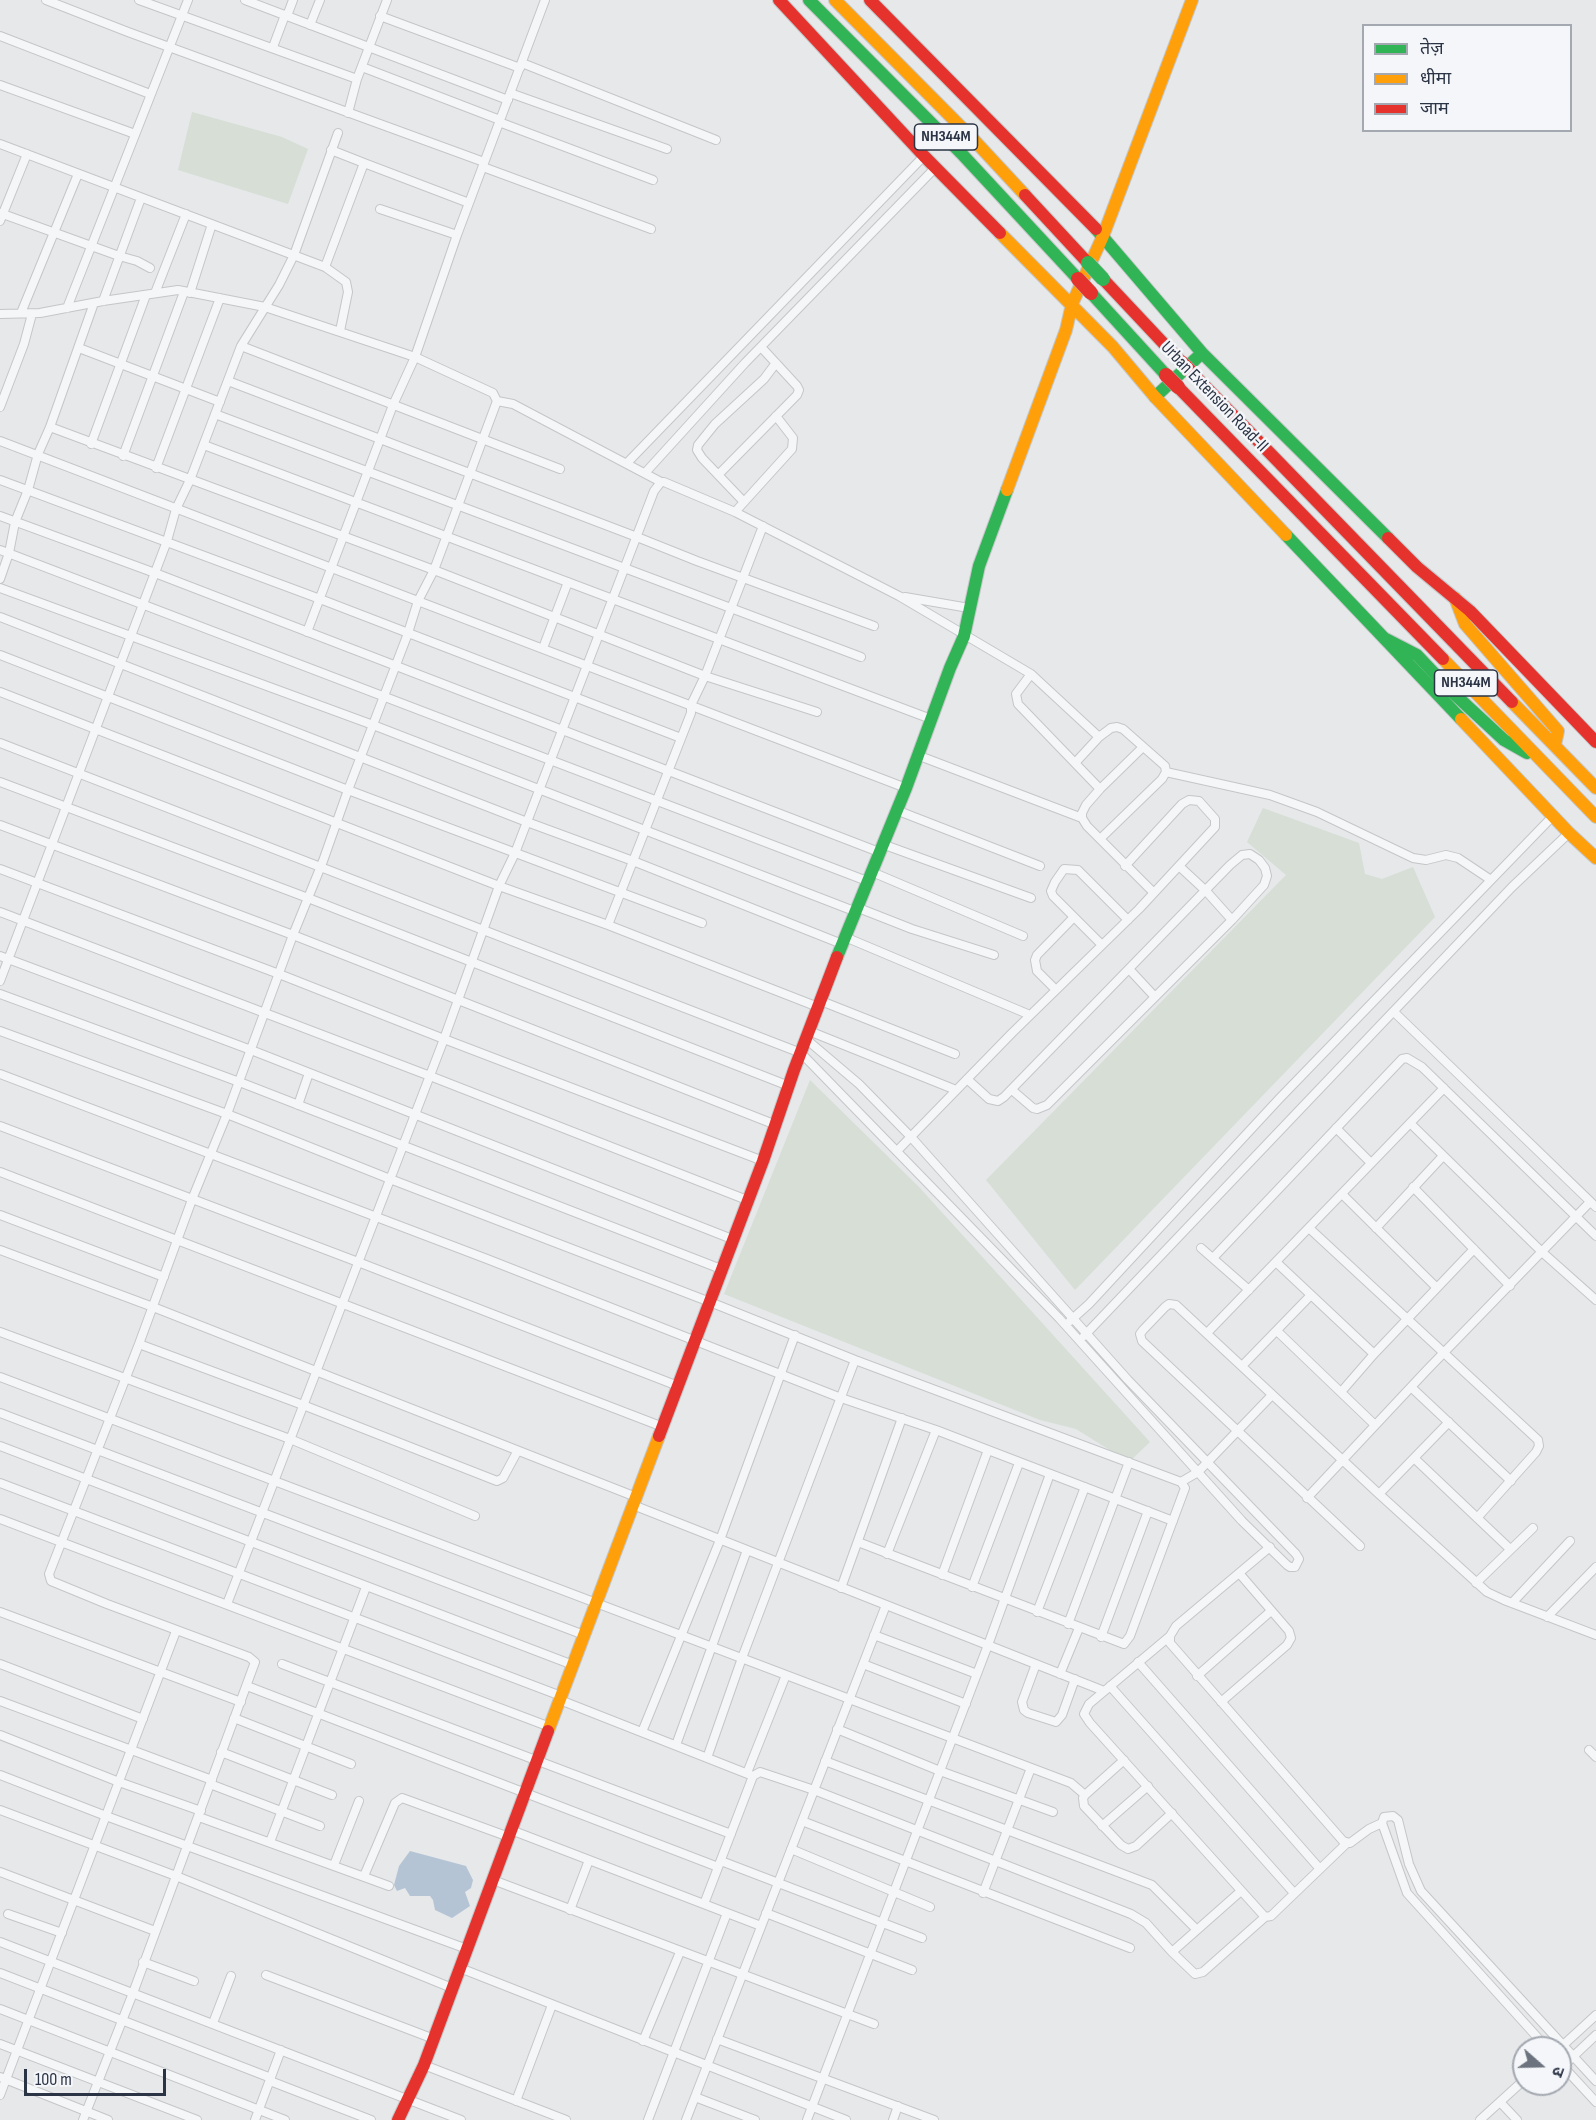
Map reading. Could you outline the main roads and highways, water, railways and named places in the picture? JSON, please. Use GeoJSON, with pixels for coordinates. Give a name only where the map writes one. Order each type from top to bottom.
{"type":"FeatureCollection","features":[{"type":"Feature","properties":{"kind":"main road"},"geometry":{"type":"LineString","coordinates":[[779,0],[924,156],[1113,347],[1155,397],[1569,833],[1596,858]]}},
{"type":"Feature","properties":{"kind":"main road","name":"Urban Extension Road-II"},"geometry":{"type":"LineString","coordinates":[[809,0],[961,153],[1166,375],[1596,817]]}},
{"type":"Feature","properties":{"kind":"main road","name":"Urban Extension Road-II"},"geometry":{"type":"LineString","coordinates":[[835,0],[973,139],[1181,362],[1596,788]]}},
{"type":"Feature","properties":{"kind":"main road"},"geometry":{"type":"LineString","coordinates":[[870,0],[1102,236],[1202,353],[1417,567],[1470,611],[1596,742]]}},
{"type":"Feature","properties":{"kind":"main road"},"geometry":{"type":"LineString","coordinates":[[398,2120],[424,2065],[763,1161],[843,940],[906,788],[964,636],[979,566],[1062,341],[1072,304],[1102,236],[1192,0]]}},
{"type":"Feature","properties":{"kind":"main road"},"geometry":{"type":"LineString","coordinates":[[1155,397],[1202,353]]}},
{"type":"Feature","properties":{"kind":"main road"},"geometry":{"type":"LineString","coordinates":[[1455,598],[1465,624],[1558,732],[1555,746]]}},
{"type":"Feature","properties":{"kind":"main road"},"geometry":{"type":"LineString","coordinates":[[1384,638],[1417,656],[1451,692],[1504,740],[1543,762]]}},
{"type":"Feature","properties":{"kind":"water"},"geometry":{"type":"Polygon","coordinates":[[[410,1851],[466,1866],[473,1880],[471,1888],[465,1892],[470,1906],[452,1918],[435,1910],[430,1896],[410,1896],[405,1888],[397,1891],[394,1885],[399,1866],[410,1851]]]}}]}
